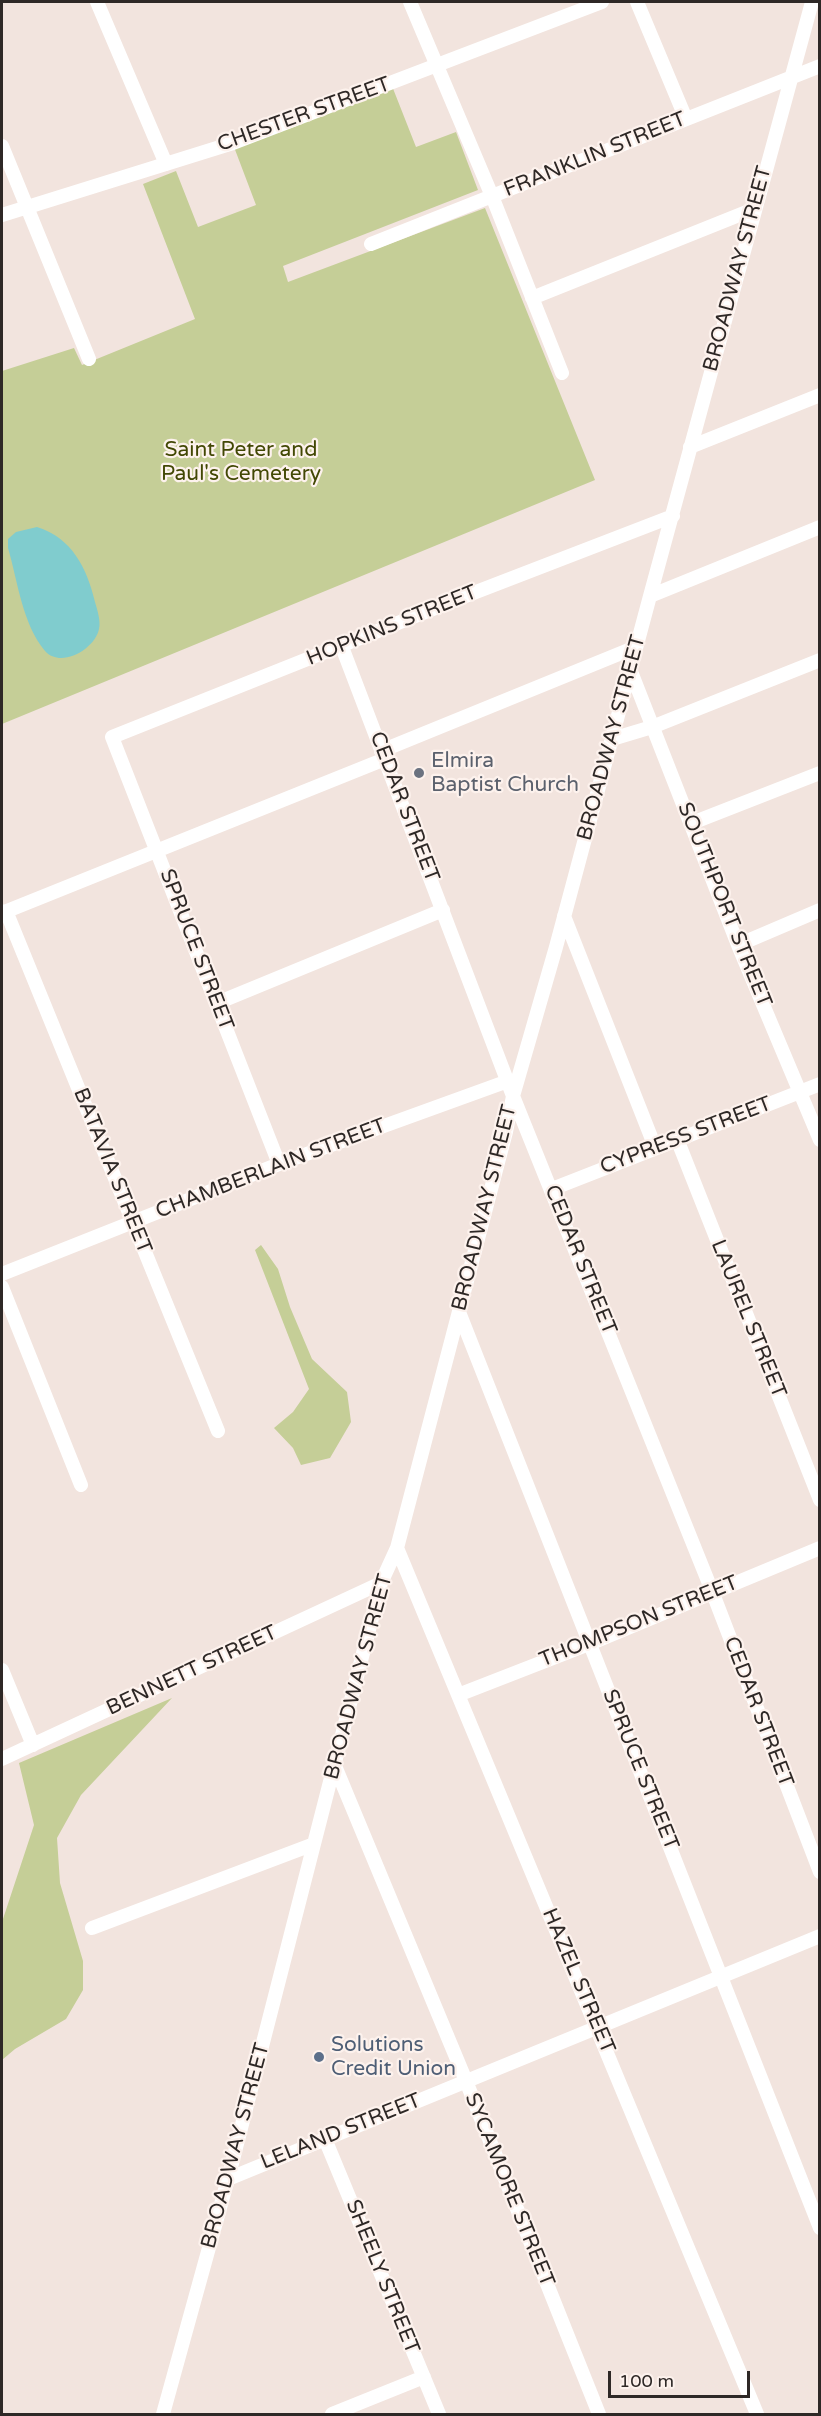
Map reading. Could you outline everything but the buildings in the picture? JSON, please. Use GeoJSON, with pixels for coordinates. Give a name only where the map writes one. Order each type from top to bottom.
{"type":"FeatureCollection","features":[{"type":"Feature","properties":{"kind":"street"},"geometry":{"type":"LineString","coordinates":[[97,2],[166,164]]}},
{"type":"Feature","properties":{"kind":"street"},"geometry":{"type":"LineString","coordinates":[[410,2],[492,196],[562,373]]}},
{"type":"Feature","properties":{"kind":"street","name":"CHESTER STREET"},"geometry":{"type":"LineString","coordinates":[[2,215],[233,143],[602,2]]}},
{"type":"Feature","properties":{"kind":"street"},"geometry":{"type":"LineString","coordinates":[[638,2],[686,119]]}},
{"type":"Feature","properties":{"kind":"street","name":"BROADWAY STREET"},"geometry":{"type":"LineString","coordinates":[[163,2415],[228,2179],[381,1583],[397,1548],[506,1132],[513,1096],[812,2]]}},
{"type":"Feature","properties":{"kind":"street","name":"FRANKLIN STREET"},"geometry":{"type":"LineString","coordinates":[[371,244],[819,66]]}},
{"type":"Feature","properties":{"kind":"street"},"geometry":{"type":"LineString","coordinates":[[2,146],[89,359]]}},
{"type":"Feature","properties":{"kind":"street"},"geometry":{"type":"LineString","coordinates":[[532,298],[754,209]]}},
{"type":"Feature","properties":{"kind":"street"},"geometry":{"type":"LineString","coordinates":[[690,447],[819,395]]}},
{"type":"Feature","properties":{"kind":"street","name":"HOPKINS STREET"},"geometry":{"type":"LineString","coordinates":[[112,737],[673,516]]}},
{"type":"Feature","properties":{"kind":"street"},"geometry":{"type":"LineString","coordinates":[[650,596],[819,527]]}},
{"type":"Feature","properties":{"kind":"street","name":"CEDAR STREET"},"geometry":{"type":"LineString","coordinates":[[342,647],[513,1096],[712,1591],[819,1872]]}},
{"type":"Feature","properties":{"kind":"street"},"geometry":{"type":"LineString","coordinates":[[4,912],[157,850],[636,647]]}},
{"type":"Feature","properties":{"kind":"street"},"geometry":{"type":"LineString","coordinates":[[612,739],[652,727],[819,660]]}},
{"type":"Feature","properties":{"kind":"street","name":"SOUTHPORT STREET"},"geometry":{"type":"LineString","coordinates":[[630,669],[738,945],[819,1140]]}},
{"type":"Feature","properties":{"kind":"street","name":"SPRUCE STREET"},"geometry":{"type":"LineString","coordinates":[[112,737],[279,1164]]}},
{"type":"Feature","properties":{"kind":"street"},"geometry":{"type":"LineString","coordinates":[[692,823],[819,773]]}},
{"type":"Feature","properties":{"kind":"street"},"geometry":{"type":"LineString","coordinates":[[216,1004],[443,910]]}},
{"type":"Feature","properties":{"kind":"street"},"geometry":{"type":"LineString","coordinates":[[738,945],[819,910]]}},
{"type":"Feature","properties":{"kind":"street","name":"BATAVIA STREET"},"geometry":{"type":"LineString","coordinates":[[4,912],[218,1431]]}},
{"type":"Feature","properties":{"kind":"street"},"geometry":{"type":"LineString","coordinates":[[564,916],[655,1147]]}},
{"type":"Feature","properties":{"kind":"street","name":"CHAMBERLAIN STREET"},"geometry":{"type":"LineString","coordinates":[[2,1274],[279,1164],[508,1081]]}},
{"type":"Feature","properties":{"kind":"street","name":"CYPRESS STREET"},"geometry":{"type":"LineString","coordinates":[[552,1189],[819,1084]]}},
{"type":"Feature","properties":{"kind":"street","name":"LAUREL STREET"},"geometry":{"type":"LineString","coordinates":[[676,1139],[819,1500]]}},
{"type":"Feature","properties":{"kind":"street"},"geometry":{"type":"LineString","coordinates":[[2,1287],[81,1485]]}},
{"type":"Feature","properties":{"kind":"street","name":"SPRUCE STREET"},"geometry":{"type":"LineString","coordinates":[[459,1312],[819,2228]]}},
{"type":"Feature","properties":{"kind":"street","name":"HAZEL STREET"},"geometry":{"type":"LineString","coordinates":[[397,1548],[757,2415]]}},
{"type":"Feature","properties":{"kind":"street","name":"THOMPSON STREET"},"geometry":{"type":"LineString","coordinates":[[458,1695],[590,1644],[819,1548]]}},
{"type":"Feature","properties":{"kind":"street","name":"BENNETT STREET"},"geometry":{"type":"LineString","coordinates":[[2,1759],[381,1583]]}},
{"type":"Feature","properties":{"kind":"street"},"geometry":{"type":"LineString","coordinates":[[2,1670],[33,1745]]}},
{"type":"Feature","properties":{"kind":"street","name":"SYCAMORE STREET"},"geometry":{"type":"LineString","coordinates":[[335,1766],[466,2081],[598,2415]]}},
{"type":"Feature","properties":{"kind":"street"},"geometry":{"type":"LineString","coordinates":[[92,1928],[314,1844]]}},
{"type":"Feature","properties":{"kind":"street","name":"LELAND STREET"},"geometry":{"type":"LineString","coordinates":[[228,2179],[819,1936]]}},
{"type":"Feature","properties":{"kind":"street","name":"SHEELY STREET"},"geometry":{"type":"LineString","coordinates":[[325,2139],[439,2415]]}},
{"type":"Feature","properties":{"kind":"street"},"geometry":{"type":"LineString","coordinates":[[332,2415],[424,2377]]}},
{"type":"Feature","properties":{"kind":"green space","name":"Saint Peter and Paul's Cemetery"},"geometry":{"type":"Polygon","coordinates":[[[392,86],[416,147],[456,132],[478,190],[283,266],[288,282],[485,208],[595,480],[2,724],[2,371],[74,348],[82,365],[195,319],[143,184],[176,171],[198,227],[256,205],[234,147],[392,86]]]}},
{"type":"Feature","properties":{"kind":"green space"},"geometry":{"type":"Polygon","coordinates":[[[261,1245],[278,1269],[290,1307],[312,1359],[347,1392],[351,1422],[330,1458],[301,1465],[293,1448],[274,1428],[293,1412],[309,1389],[255,1250],[261,1245]]]}},
{"type":"Feature","properties":{"kind":"green space"},"geometry":{"type":"Polygon","coordinates":[[[172,1698],[81,1795],[57,1838],[60,1883],[83,1961],[83,1990],[66,2019],[15,2049],[2,2060],[2,1922],[34,1825],[19,1763],[172,1698]]]}},
{"type":"Feature","properties":{"kind":"water"},"geometry":{"type":"Polygon","coordinates":[[[37,527],[60,539],[76,556],[92,589],[98,612],[99,629],[96,636],[84,649],[68,657],[52,656],[37,640],[26,615],[8,548],[8,539],[16,532],[37,527]]]}},
{"type":"Feature","properties":{"kind":"place","name":"Elmira Baptist Church"},"geometry":{"type":"Point","coordinates":[419,773]}},
{"type":"Feature","properties":{"kind":"place","name":"Solutions Credit Union"},"geometry":{"type":"Point","coordinates":[319,2057]}}]}
